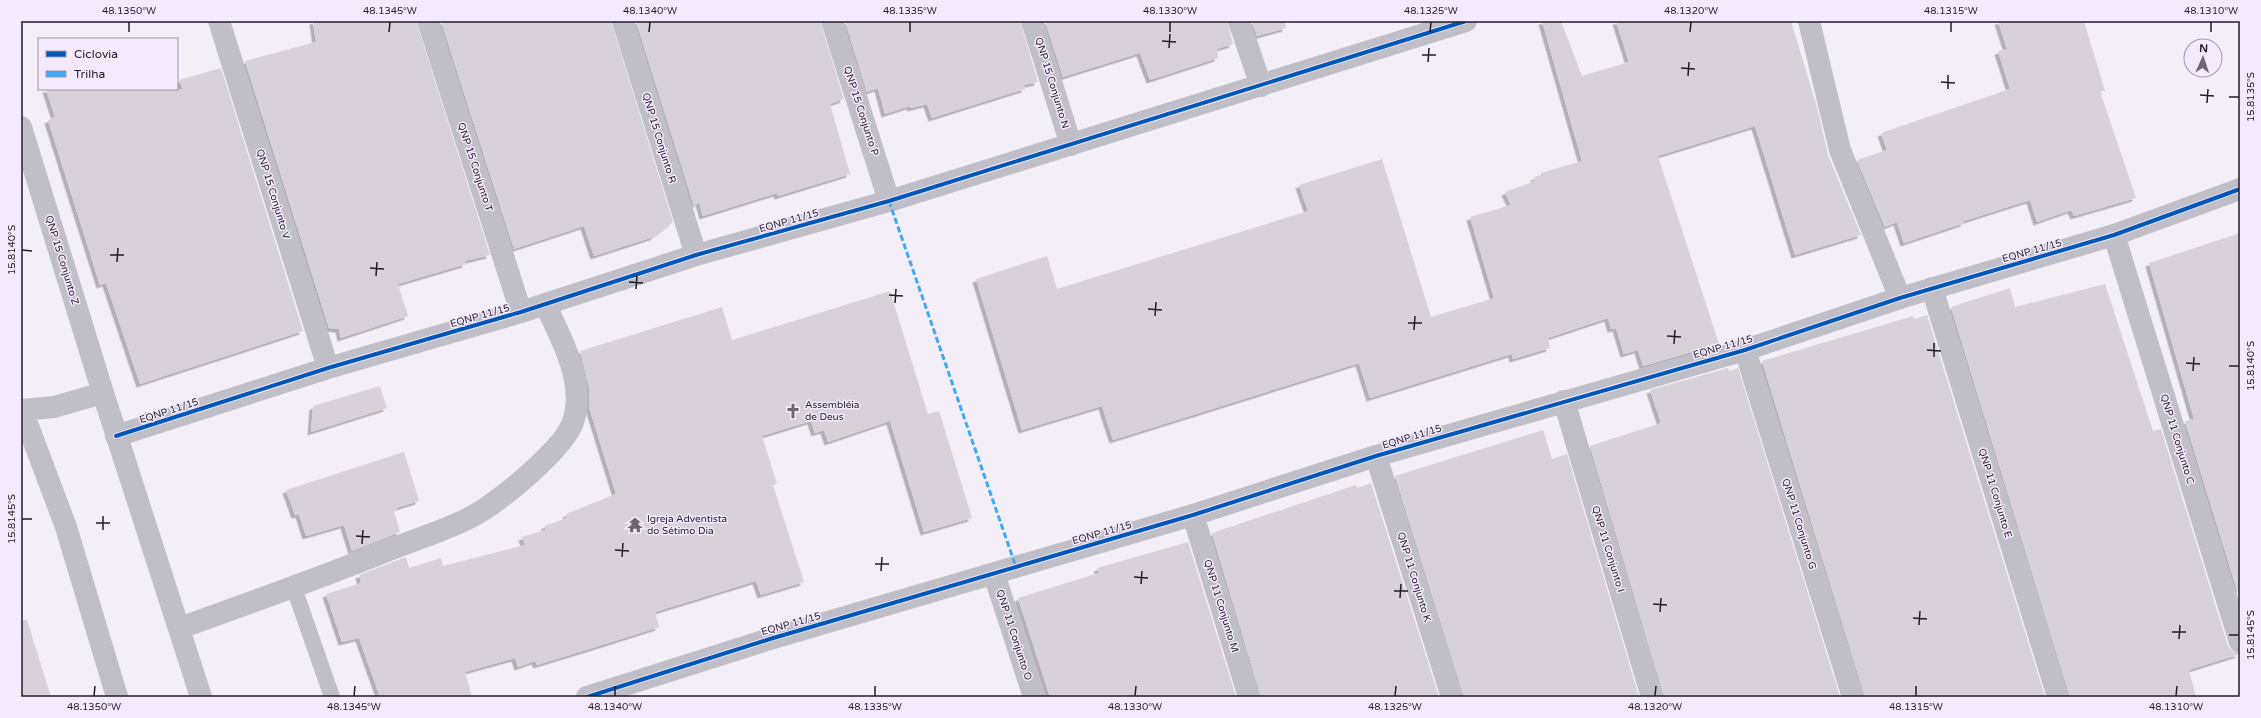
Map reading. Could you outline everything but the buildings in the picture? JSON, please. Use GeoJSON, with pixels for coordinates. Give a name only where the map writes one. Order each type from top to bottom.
{"type":"FeatureCollection","features":[{"type":"Feature","properties":{"kind":"street","name":"QNP 15 Conjunto V"},"geometry":{"type":"LineString","coordinates":[[219,21],[328,368]]}},
{"type":"Feature","properties":{"kind":"street","name":"QNP 15 Conjunto T"},"geometry":{"type":"LineString","coordinates":[[428,21],[521,312]]}},
{"type":"Feature","properties":{"kind":"street","name":"QNP 15 Conjunto R"},"geometry":{"type":"LineString","coordinates":[[623,21],[696,255]]}},
{"type":"Feature","properties":{"kind":"street","name":"QNP 15 Conjunto P"},"geometry":{"type":"LineString","coordinates":[[832,21],[889,201]]}},
{"type":"Feature","properties":{"kind":"street","name":"QNP 15 Conjunto N"},"geometry":{"type":"LineString","coordinates":[[1032,21],[1071,145]]}},
{"type":"Feature","properties":{"kind":"street"},"geometry":{"type":"LineString","coordinates":[[1240,21],[1261,86]]}},
{"type":"Feature","properties":{"kind":"street","name":"EQNP 11/15"},"geometry":{"type":"LineString","coordinates":[[116,436],[328,368],[521,312],[696,255],[889,201],[1071,145],[1261,86],[1441,25],[1466,21]]}},
{"type":"Feature","properties":{"kind":"street"},"geometry":{"type":"LineString","coordinates":[[1809,21],[1840,150],[1900,298]]}},
{"type":"Feature","properties":{"kind":"street","name":"QNP 15 Conjunto Z"},"geometry":{"type":"LineString","coordinates":[[21,127],[116,436],[180,628],[201,697]]}},
{"type":"Feature","properties":{"kind":"street","name":"EQNP 11/15"},"geometry":{"type":"LineString","coordinates":[[587,697],[770,639],[1193,515],[1376,456],[1745,350],[1932,288],[2114,236],[2240,189]]}},
{"type":"Feature","properties":{"kind":"street","name":"QNP 11 Conjunto C"},"geometry":{"type":"LineString","coordinates":[[2114,236],[2240,642]]}},
{"type":"Feature","properties":{"kind":"street","name":"QNP 11 Conjunto E"},"geometry":{"type":"LineString","coordinates":[[1932,288],[2058,697]]}},
{"type":"Feature","properties":{"kind":"street"},"geometry":{"type":"LineString","coordinates":[[180,628],[294,588],[472,516],[506,494],[568,432],[574,419],[577,400],[574,377],[565,347],[545,304]]}},
{"type":"Feature","properties":{"kind":"street","name":"QNP 11 Conjunto G"},"geometry":{"type":"LineString","coordinates":[[1745,350],[1853,697]]}},
{"type":"Feature","properties":{"kind":"street"},"geometry":{"type":"LineString","coordinates":[[103,393],[54,406],[22,410],[66,527],[117,697]]}},
{"type":"Feature","properties":{"kind":"street","name":"QNP 11 Conjunto I"},"geometry":{"type":"LineString","coordinates":[[1564,401],[1652,697]]}},
{"type":"Feature","properties":{"kind":"street","name":"QNP 11 Conjunto K"},"geometry":{"type":"LineString","coordinates":[[1376,456],[1452,697]]}},
{"type":"Feature","properties":{"kind":"street","name":"QNP 11 Conjunto M"},"geometry":{"type":"LineString","coordinates":[[1193,515],[1249,697]]}},
{"type":"Feature","properties":{"kind":"street","name":"QNP 11 Conjunto O"},"geometry":{"type":"LineString","coordinates":[[994,574],[1034,697]]}},
{"type":"Feature","properties":{"kind":"lane"},"geometry":{"type":"LineString","coordinates":[[294,588],[332,697]]}},
{"type":"Feature","properties":{"kind":"marked path"},"geometry":{"type":"LineString","coordinates":[[889,201],[1016,567]]}},
{"type":"Feature","properties":{"kind":"cycle path"},"geometry":{"type":"LineString","coordinates":[[116,436],[328,368],[521,312],[696,255],[889,201],[1466,21]]}},
{"type":"Feature","properties":{"kind":"cycle path"},"geometry":{"type":"LineString","coordinates":[[587,697],[770,639],[1193,515],[1376,456],[1745,350],[1900,298],[2114,235],[2240,189]]}},
{"type":"Feature","properties":{"kind":"place","name":"Assembléia de Deus"},"geometry":{"type":"Point","coordinates":[793,411]}},
{"type":"Feature","properties":{"kind":"place","name":"Igreja Adventista do Sétimo Dia"},"geometry":{"type":"Point","coordinates":[635,525]}}]}
